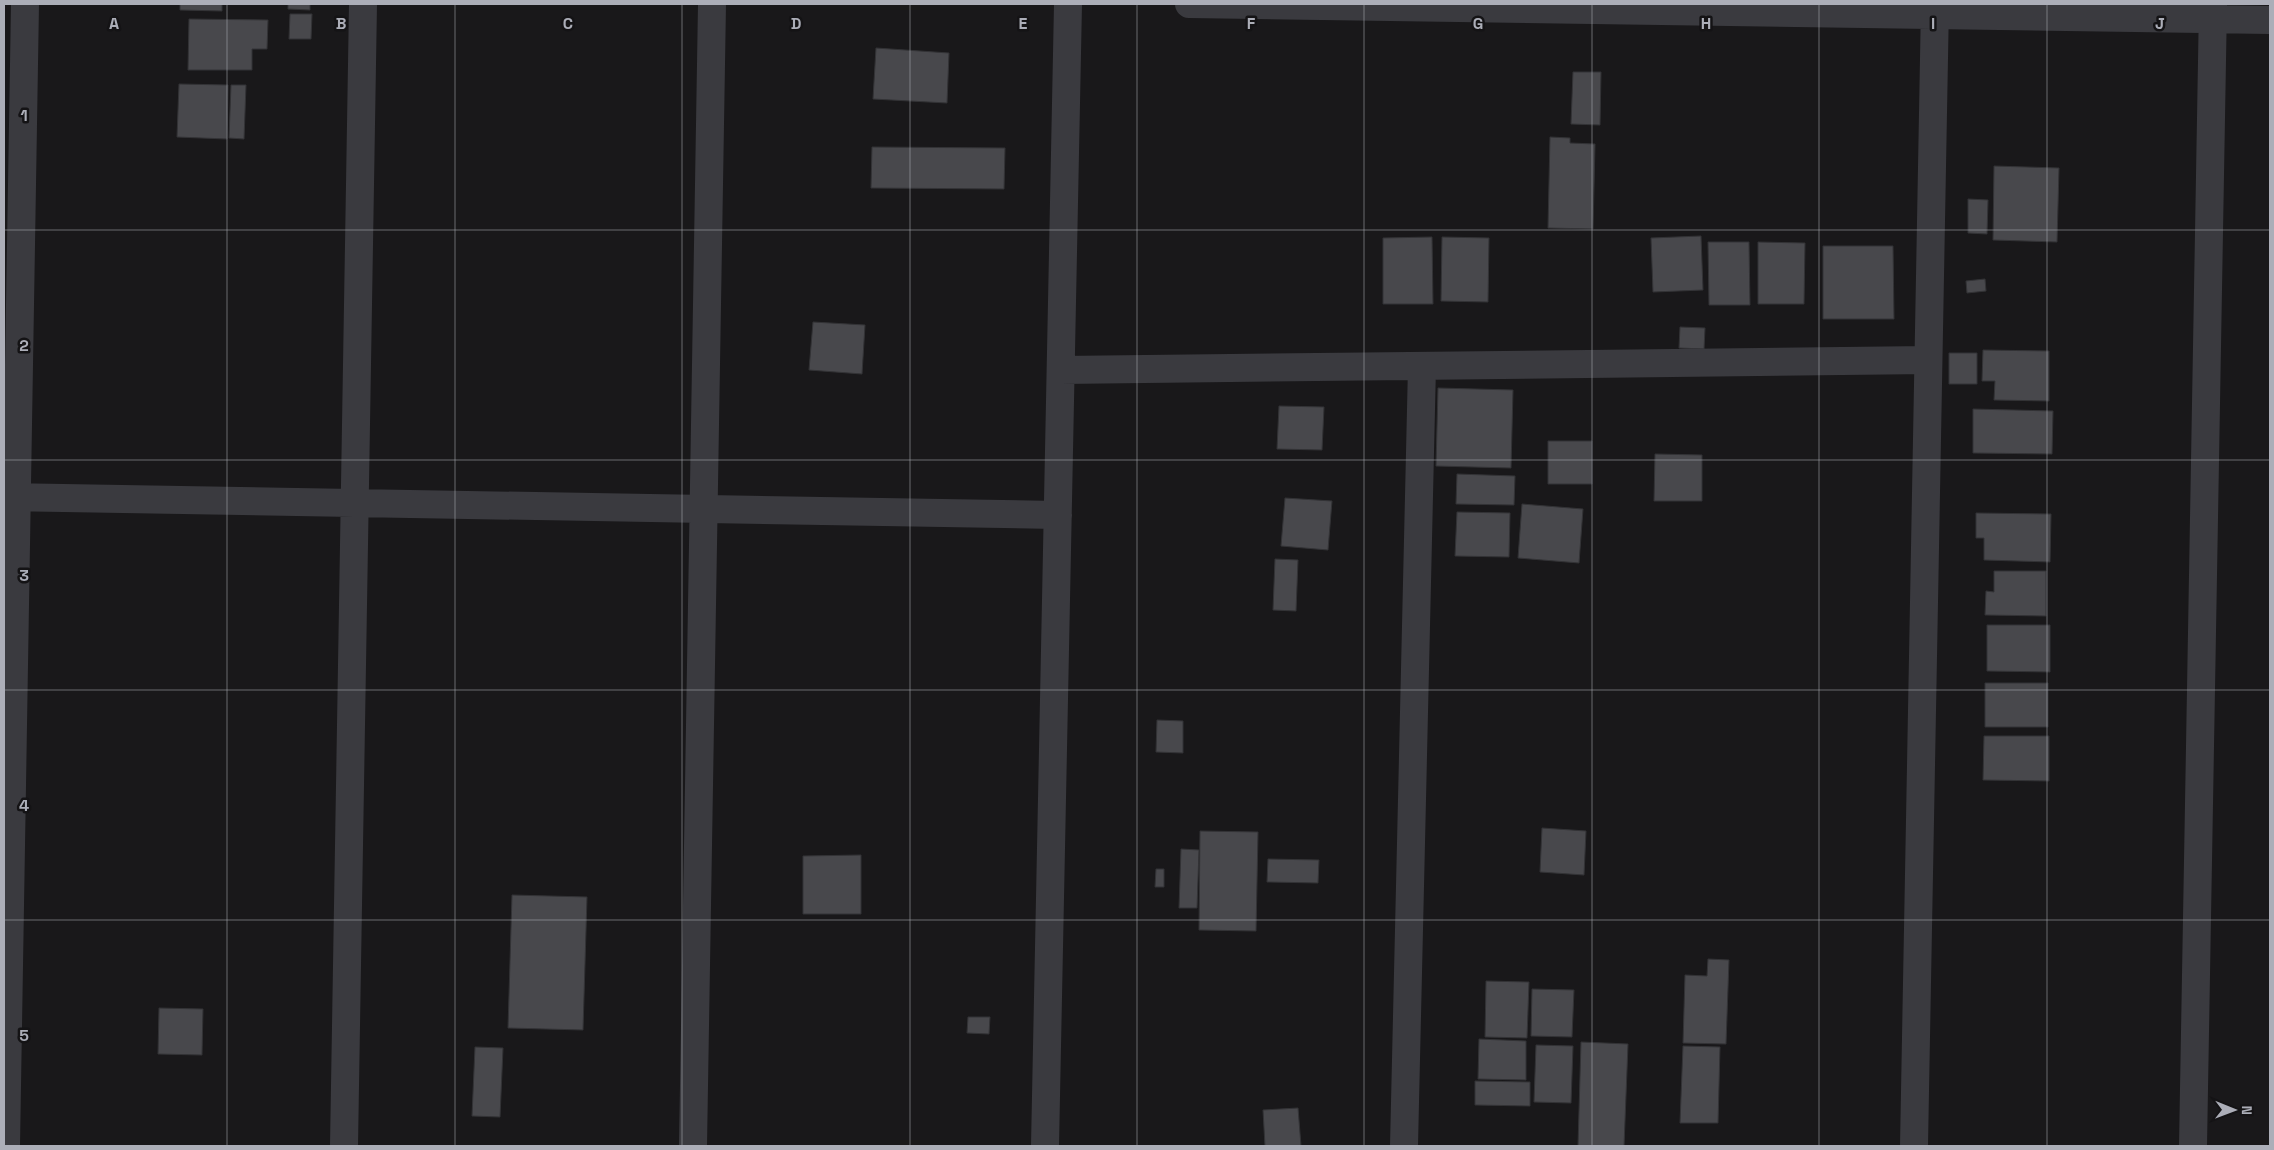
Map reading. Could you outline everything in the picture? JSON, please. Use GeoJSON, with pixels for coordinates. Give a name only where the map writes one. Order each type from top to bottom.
{"type":"FeatureCollection","features":[{"type":"Feature","properties":{"kind":"street"},"geometry":{"type":"LineString","coordinates":[[6,1146],[14,105],[25,4]]}},
{"type":"Feature","properties":{"kind":"street"},"geometry":{"type":"LineString","coordinates":[[344,1146],[363,4]]}},
{"type":"Feature","properties":{"kind":"street"},"geometry":{"type":"LineString","coordinates":[[693,1146],[712,4]]}},
{"type":"Feature","properties":{"kind":"street"},"geometry":{"type":"LineString","coordinates":[[1045,1146],[1068,4]]}},
{"type":"Feature","properties":{"kind":"street"},"geometry":{"type":"LineString","coordinates":[[1189,4],[2213,11],[2270,20]]}},
{"type":"Feature","properties":{"kind":"street"},"geometry":{"type":"LineString","coordinates":[[1914,1146],[1935,9]]}},
{"type":"Feature","properties":{"kind":"street"},"geometry":{"type":"LineString","coordinates":[[2193,1146],[2213,11]]}},
{"type":"Feature","properties":{"kind":"street"},"geometry":{"type":"LineString","coordinates":[[1061,370],[1928,360]]}},
{"type":"Feature","properties":{"kind":"street"},"geometry":{"type":"LineString","coordinates":[[1404,1146],[1422,366]]}},
{"type":"Feature","properties":{"kind":"street"},"geometry":{"type":"LineString","coordinates":[[10,498],[1058,515]]}},
{"type":"Feature","properties":{"kind":"building"},"geometry":{"type":"Polygon","coordinates":[[[180,4],[222,4],[222,11],[180,10],[180,4]]]}},
{"type":"Feature","properties":{"kind":"building"},"geometry":{"type":"Polygon","coordinates":[[[288,4],[310,4],[310,10],[288,9],[288,4]]]}},
{"type":"Feature","properties":{"kind":"building"},"geometry":{"type":"Polygon","coordinates":[[[290,14],[312,14],[311,39],[289,39],[290,14]]]}},
{"type":"Feature","properties":{"kind":"building"},"geometry":{"type":"Polygon","coordinates":[[[189,19],[268,20],[267,49],[252,49],[252,70],[188,70],[189,19]]]}},
{"type":"Feature","properties":{"kind":"building"},"geometry":{"type":"Polygon","coordinates":[[[876,48],[949,53],[947,103],[873,99],[876,48]]]}},
{"type":"Feature","properties":{"kind":"building"},"geometry":{"type":"Polygon","coordinates":[[[1573,72],[1601,72],[1600,125],[1571,124],[1573,72]]]}},
{"type":"Feature","properties":{"kind":"building"},"geometry":{"type":"Polygon","coordinates":[[[179,84],[228,85],[227,139],[177,137],[179,84]]]}},
{"type":"Feature","properties":{"kind":"building"},"geometry":{"type":"Polygon","coordinates":[[[231,85],[246,85],[244,139],[229,138],[231,85]]]}},
{"type":"Feature","properties":{"kind":"building"},"geometry":{"type":"Polygon","coordinates":[[[1550,137],[1570,138],[1570,143],[1595,144],[1593,229],[1548,228],[1550,137]]]}},
{"type":"Feature","properties":{"kind":"building"},"geometry":{"type":"Polygon","coordinates":[[[872,147],[1005,148],[1004,189],[871,188],[872,147]]]}},
{"type":"Feature","properties":{"kind":"building"},"geometry":{"type":"Polygon","coordinates":[[[1994,166],[2059,168],[2057,242],[1993,240],[1994,166]]]}},
{"type":"Feature","properties":{"kind":"building"},"geometry":{"type":"Polygon","coordinates":[[[1968,199],[1988,200],[1987,234],[1968,233],[1968,199]]]}},
{"type":"Feature","properties":{"kind":"building"},"geometry":{"type":"Polygon","coordinates":[[[1701,236],[1703,290],[1653,292],[1651,238],[1701,236]]]}},
{"type":"Feature","properties":{"kind":"building"},"geometry":{"type":"Polygon","coordinates":[[[1432,237],[1433,304],[1383,304],[1383,238],[1432,237]]]}},
{"type":"Feature","properties":{"kind":"building"},"geometry":{"type":"Polygon","coordinates":[[[1442,237],[1489,238],[1488,302],[1441,301],[1442,237]]]}},
{"type":"Feature","properties":{"kind":"building"},"geometry":{"type":"Polygon","coordinates":[[[1708,242],[1749,242],[1750,305],[1709,305],[1708,242]]]}},
{"type":"Feature","properties":{"kind":"building"},"geometry":{"type":"Polygon","coordinates":[[[1758,242],[1805,243],[1804,304],[1758,304],[1758,242]]]}},
{"type":"Feature","properties":{"kind":"building"},"geometry":{"type":"Polygon","coordinates":[[[1823,246],[1893,246],[1894,319],[1823,319],[1823,246]]]}},
{"type":"Feature","properties":{"kind":"building"},"geometry":{"type":"Polygon","coordinates":[[[1985,279],[1986,291],[1967,293],[1966,281],[1985,279]]]}},
{"type":"Feature","properties":{"kind":"building"},"geometry":{"type":"Polygon","coordinates":[[[813,322],[865,325],[862,374],[809,370],[813,322]]]}},
{"type":"Feature","properties":{"kind":"building"},"geometry":{"type":"Polygon","coordinates":[[[1680,327],[1705,328],[1704,349],[1679,348],[1680,327]]]}},
{"type":"Feature","properties":{"kind":"building"},"geometry":{"type":"Polygon","coordinates":[[[1983,350],[2049,351],[2049,401],[1994,400],[1995,381],[1982,381],[1983,350]]]}},
{"type":"Feature","properties":{"kind":"building"},"geometry":{"type":"Polygon","coordinates":[[[1949,353],[1977,353],[1977,384],[1949,384],[1949,353]]]}},
{"type":"Feature","properties":{"kind":"building"},"geometry":{"type":"Polygon","coordinates":[[[1438,388],[1513,390],[1511,468],[1436,466],[1438,388]]]}},
{"type":"Feature","properties":{"kind":"building"},"geometry":{"type":"Polygon","coordinates":[[[1279,406],[1324,407],[1322,450],[1277,449],[1279,406]]]}},
{"type":"Feature","properties":{"kind":"building"},"geometry":{"type":"Polygon","coordinates":[[[1973,409],[2053,411],[2052,454],[1973,453],[1973,409]]]}},
{"type":"Feature","properties":{"kind":"building"},"geometry":{"type":"Polygon","coordinates":[[[1548,441],[1592,441],[1592,484],[1548,484],[1548,441]]]}},
{"type":"Feature","properties":{"kind":"building"},"geometry":{"type":"Polygon","coordinates":[[[1655,454],[1702,455],[1702,501],[1654,501],[1655,454]]]}},
{"type":"Feature","properties":{"kind":"building"},"geometry":{"type":"Polygon","coordinates":[[[1457,474],[1515,476],[1514,505],[1456,504],[1457,474]]]}},
{"type":"Feature","properties":{"kind":"building"},"geometry":{"type":"Polygon","coordinates":[[[1285,498],[1332,501],[1328,550],[1281,546],[1285,498]]]}},
{"type":"Feature","properties":{"kind":"building"},"geometry":{"type":"Polygon","coordinates":[[[1522,504],[1583,509],[1579,563],[1518,558],[1522,504]]]}},
{"type":"Feature","properties":{"kind":"building"},"geometry":{"type":"Polygon","coordinates":[[[1457,512],[1510,513],[1509,557],[1455,556],[1457,512]]]}},
{"type":"Feature","properties":{"kind":"building"},"geometry":{"type":"Polygon","coordinates":[[[1976,513],[2051,514],[2050,562],[1984,560],[1984,538],[1976,538],[1976,513]]]}},
{"type":"Feature","properties":{"kind":"building"},"geometry":{"type":"Polygon","coordinates":[[[1275,559],[1298,560],[1296,611],[1273,610],[1275,559]]]}},
{"type":"Feature","properties":{"kind":"building"},"geometry":{"type":"Polygon","coordinates":[[[1994,571],[2046,571],[2046,616],[1985,615],[1986,591],[1994,592],[1994,571]]]}},
{"type":"Feature","properties":{"kind":"building"},"geometry":{"type":"Polygon","coordinates":[[[1987,625],[2050,625],[2050,672],[1987,671],[1987,625]]]}},
{"type":"Feature","properties":{"kind":"building"},"geometry":{"type":"Polygon","coordinates":[[[1985,683],[2048,683],[2048,727],[1985,727],[1985,683]]]}},
{"type":"Feature","properties":{"kind":"building"},"geometry":{"type":"Polygon","coordinates":[[[1157,720],[1183,721],[1183,753],[1156,752],[1157,720]]]}},
{"type":"Feature","properties":{"kind":"building"},"geometry":{"type":"Polygon","coordinates":[[[1984,736],[2049,736],[2049,781],[1983,780],[1984,736]]]}},
{"type":"Feature","properties":{"kind":"building"},"geometry":{"type":"Polygon","coordinates":[[[1542,828],[1586,831],[1584,875],[1540,872],[1542,828]]]}},
{"type":"Feature","properties":{"kind":"building"},"geometry":{"type":"Polygon","coordinates":[[[1200,831],[1258,832],[1256,931],[1199,930],[1200,831]]]}},
{"type":"Feature","properties":{"kind":"building"},"geometry":{"type":"Polygon","coordinates":[[[1181,849],[1199,850],[1197,908],[1179,908],[1181,849]]]}},
{"type":"Feature","properties":{"kind":"building"},"geometry":{"type":"Polygon","coordinates":[[[861,855],[861,914],[803,914],[803,856],[861,855]]]}},
{"type":"Feature","properties":{"kind":"building"},"geometry":{"type":"Polygon","coordinates":[[[1268,859],[1319,860],[1318,883],[1267,882],[1268,859]]]}},
{"type":"Feature","properties":{"kind":"building"},"geometry":{"type":"Polygon","coordinates":[[[1156,869],[1164,869],[1164,887],[1155,887],[1156,869]]]}},
{"type":"Feature","properties":{"kind":"building"},"geometry":{"type":"Polygon","coordinates":[[[512,895],[587,897],[583,1030],[508,1028],[512,895]]]}},
{"type":"Feature","properties":{"kind":"building"},"geometry":{"type":"Polygon","coordinates":[[[1708,959],[1729,960],[1726,1044],[1683,1043],[1685,975],[1707,976],[1708,959]]]}},
{"type":"Feature","properties":{"kind":"building"},"geometry":{"type":"Polygon","coordinates":[[[1486,981],[1529,982],[1527,1038],[1485,1037],[1486,981]]]}},
{"type":"Feature","properties":{"kind":"building"},"geometry":{"type":"Polygon","coordinates":[[[1532,989],[1574,990],[1572,1037],[1531,1036],[1532,989]]]}},
{"type":"Feature","properties":{"kind":"building"},"geometry":{"type":"Polygon","coordinates":[[[159,1008],[203,1009],[202,1055],[158,1054],[159,1008]]]}},
{"type":"Feature","properties":{"kind":"building"},"geometry":{"type":"Polygon","coordinates":[[[968,1017],[990,1017],[989,1034],[967,1033],[968,1017]]]}},
{"type":"Feature","properties":{"kind":"building"},"geometry":{"type":"Polygon","coordinates":[[[1479,1039],[1526,1041],[1526,1080],[1478,1079],[1479,1039]]]}},
{"type":"Feature","properties":{"kind":"building"},"geometry":{"type":"Polygon","coordinates":[[[1581,1042],[1628,1044],[1624,1146],[1578,1146],[1581,1042]]]}},
{"type":"Feature","properties":{"kind":"building"},"geometry":{"type":"Polygon","coordinates":[[[1536,1045],[1573,1046],[1571,1103],[1534,1102],[1536,1045]]]}},
{"type":"Feature","properties":{"kind":"building"},"geometry":{"type":"Polygon","coordinates":[[[1683,1046],[1720,1047],[1718,1123],[1680,1123],[1683,1046]]]}},
{"type":"Feature","properties":{"kind":"building"},"geometry":{"type":"Polygon","coordinates":[[[475,1047],[503,1048],[500,1117],[472,1116],[475,1047]]]}},
{"type":"Feature","properties":{"kind":"building"},"geometry":{"type":"Polygon","coordinates":[[[1475,1081],[1530,1082],[1530,1106],[1475,1105],[1475,1081]]]}},
{"type":"Feature","properties":{"kind":"building"},"geometry":{"type":"Polygon","coordinates":[[[1298,1108],[1301,1146],[1265,1146],[1263,1110],[1298,1108]]]}}]}
